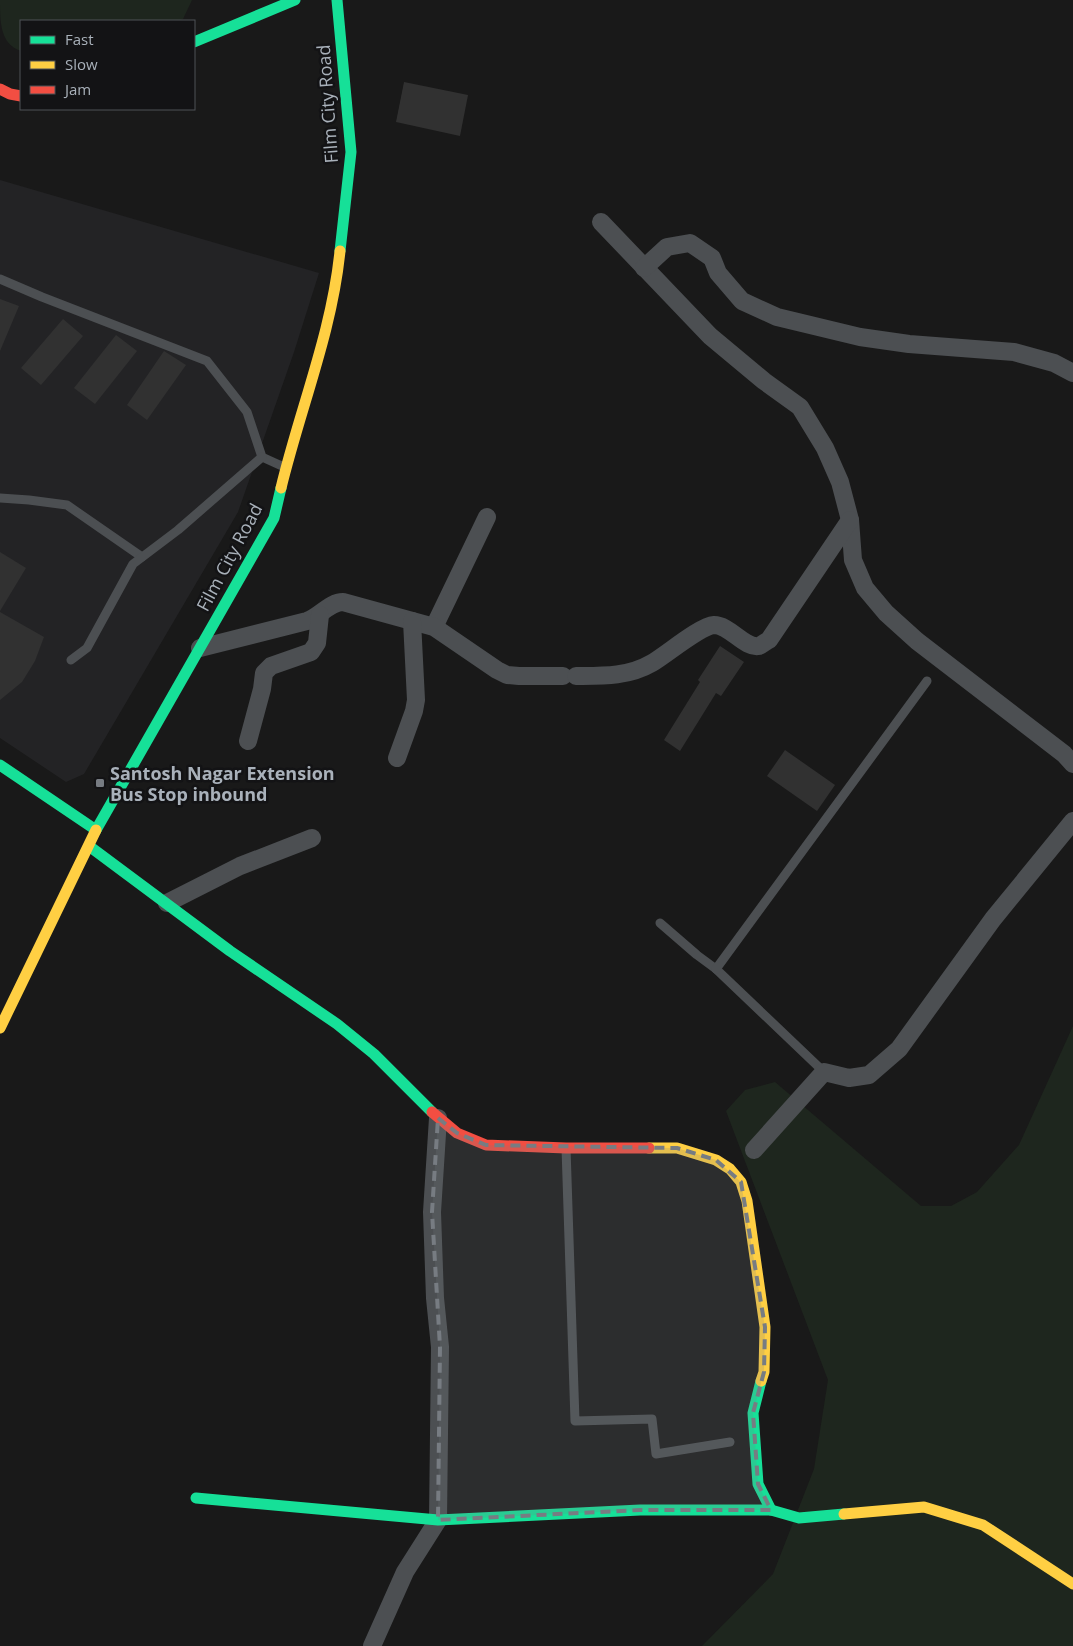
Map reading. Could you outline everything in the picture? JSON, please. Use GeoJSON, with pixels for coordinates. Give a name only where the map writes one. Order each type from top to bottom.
{"type":"FeatureCollection","features":[{"type":"Feature","properties":{"kind":"street"},"geometry":{"type":"LineString","coordinates":[[195,42],[295,0]]}},
{"type":"Feature","properties":{"kind":"street","name":"Film City Road"},"geometry":{"type":"LineString","coordinates":[[0,1028],[96,830],[274,518],[286,467],[315,370],[338,274],[351,152],[337,0]]}},
{"type":"Feature","properties":{"kind":"street"},"geometry":{"type":"LineString","coordinates":[[0,89],[10,94],[20,96]]}},
{"type":"Feature","properties":{"kind":"street"},"geometry":{"type":"LineString","coordinates":[[601,222],[710,336],[764,381],[800,407],[825,448],[840,482],[850,520],[853,560],[865,588],[886,613],[917,640],[1064,754],[1073,764]]}},
{"type":"Feature","properties":{"kind":"street"},"geometry":{"type":"LineString","coordinates":[[644,268],[667,247],[690,243],[712,258],[718,273],[742,300],[777,317],[860,337],[910,344],[1014,352],[1054,363],[1073,373]]}},
{"type":"Feature","properties":{"kind":"street"},"geometry":{"type":"LineString","coordinates":[[434,628],[487,517]]}},
{"type":"Feature","properties":{"kind":"street"},"geometry":{"type":"LineString","coordinates":[[200,648],[306,621],[320,616],[333,604],[343,602],[434,628],[507,675],[616,675],[650,664],[704,629],[714,625],[723,627],[751,645],[760,646],[769,640],[850,520]]}},
{"type":"Feature","properties":{"kind":"street"},"geometry":{"type":"LineString","coordinates":[[248,741],[262,689],[264,673],[271,666],[311,652],[317,643],[320,616]]}},
{"type":"Feature","properties":{"kind":"street"},"geometry":{"type":"LineString","coordinates":[[397,758],[414,711],[416,700],[412,621]]}},
{"type":"Feature","properties":{"kind":"street"},"geometry":{"type":"LineString","coordinates":[[0,765],[96,830]]}},
{"type":"Feature","properties":{"kind":"street"},"geometry":{"type":"LineString","coordinates":[[754,1150],[824,1072],[849,1078],[870,1075],[899,1049],[993,919],[1073,821]]}},
{"type":"Feature","properties":{"kind":"street"},"geometry":{"type":"LineString","coordinates":[[167,903],[240,866],[312,838]]}},
{"type":"Feature","properties":{"kind":"street"},"geometry":{"type":"LineString","coordinates":[[89,846],[230,951],[338,1024],[374,1054],[438,1118],[457,1133],[486,1145],[566,1148],[677,1148],[716,1160],[730,1169],[741,1182],[747,1201],[760,1279],[765,1327],[764,1372],[753,1413],[758,1484],[771,1510]]}},
{"type":"Feature","properties":{"kind":"street"},"geometry":{"type":"LineString","coordinates":[[372,1646],[405,1572],[438,1520],[440,1347],[435,1298],[432,1212],[438,1118]]}},
{"type":"Feature","properties":{"kind":"street"},"geometry":{"type":"LineString","coordinates":[[196,1498],[438,1520],[640,1510],[771,1510],[799,1518],[924,1507],[983,1525],[1073,1584]]}},
{"type":"Feature","properties":{"kind":"lane"},"geometry":{"type":"LineString","coordinates":[[0,279],[42,298],[207,361],[247,412],[262,457],[286,467]]}},
{"type":"Feature","properties":{"kind":"lane"},"geometry":{"type":"LineString","coordinates":[[71,660],[87,648],[133,564],[178,530],[262,457]]}},
{"type":"Feature","properties":{"kind":"lane"},"geometry":{"type":"LineString","coordinates":[[0,498],[67,505],[142,557]]}},
{"type":"Feature","properties":{"kind":"lane"},"geometry":{"type":"LineString","coordinates":[[716,969],[927,681]]}},
{"type":"Feature","properties":{"kind":"lane"},"geometry":{"type":"LineString","coordinates":[[660,923],[716,969],[824,1072]]}},
{"type":"Feature","properties":{"kind":"lane"},"geometry":{"type":"LineString","coordinates":[[566,1148],[575,1421],[652,1419],[656,1454],[730,1442]]}},
{"type":"Feature","properties":{"kind":"highlighted area"},"geometry":{"type":"Polygon","coordinates":[[[438,1118],[457,1133],[486,1145],[677,1148],[716,1160],[741,1182],[765,1327],[764,1372],[753,1413],[758,1484],[771,1510],[640,1510],[438,1520],[440,1347],[432,1212],[438,1118]]]}},
{"type":"Feature","properties":{"kind":"shaded area"},"geometry":{"type":"Polygon","coordinates":[[[0,0],[192,0],[183,19],[180,20],[20,20],[20,51],[14,48],[5,38],[0,16],[0,0]]]}},
{"type":"Feature","properties":{"kind":"shaded area"},"geometry":{"type":"Polygon","coordinates":[[[0,180],[319,273],[294,352],[238,512],[84,774],[66,782],[0,738],[0,180]]]}},
{"type":"Feature","properties":{"kind":"shaded area"},"geometry":{"type":"Polygon","coordinates":[[[1073,1026],[1073,1646],[702,1646],[773,1574],[814,1469],[828,1380],[726,1111],[745,1090],[775,1082],[921,1206],[951,1206],[977,1192],[1019,1145],[1073,1026]]]}},
{"type":"Feature","properties":{"kind":"building"},"geometry":{"type":"Polygon","coordinates":[[[404,82],[468,95],[460,136],[396,122],[404,82]]]}},
{"type":"Feature","properties":{"kind":"building"},"geometry":{"type":"Polygon","coordinates":[[[0,299],[19,306],[0,351],[0,299]]]}},
{"type":"Feature","properties":{"kind":"building"},"geometry":{"type":"Polygon","coordinates":[[[63,319],[83,336],[41,385],[21,368],[63,319]]]}},
{"type":"Feature","properties":{"kind":"building"},"geometry":{"type":"Polygon","coordinates":[[[116,335],[137,351],[95,404],[74,388],[116,335]]]}},
{"type":"Feature","properties":{"kind":"building"},"geometry":{"type":"Polygon","coordinates":[[[164,351],[186,365],[147,420],[127,405],[164,351]]]}},
{"type":"Feature","properties":{"kind":"building"},"geometry":{"type":"Polygon","coordinates":[[[0,552],[26,568],[0,611],[0,552]]]}},
{"type":"Feature","properties":{"kind":"building"},"geometry":{"type":"Polygon","coordinates":[[[0,612],[44,637],[35,661],[22,682],[0,700],[0,612]]]}},
{"type":"Feature","properties":{"kind":"building"},"geometry":{"type":"Polygon","coordinates":[[[720,646],[744,662],[721,696],[716,693],[680,751],[664,740],[720,646]]]}},
{"type":"Feature","properties":{"kind":"building"},"geometry":{"type":"Polygon","coordinates":[[[785,750],[835,785],[817,811],[767,776],[785,750]]]}},
{"type":"Feature","properties":{"kind":"traffic: fast"},"geometry":{"type":"LineString","coordinates":[[195,42],[295,0]]}},
{"type":"Feature","properties":{"kind":"traffic: fast"},"geometry":{"type":"LineString","coordinates":[[337,0],[351,152],[340,251]]}},
{"type":"Feature","properties":{"kind":"traffic: fast"},"geometry":{"type":"LineString","coordinates":[[96,830],[274,518],[281,488]]}},
{"type":"Feature","properties":{"kind":"traffic: fast"},"geometry":{"type":"LineString","coordinates":[[0,765],[96,830]]}},
{"type":"Feature","properties":{"kind":"traffic: fast"},"geometry":{"type":"LineString","coordinates":[[89,846],[230,951],[337,1024],[374,1054],[432,1112]]}},
{"type":"Feature","properties":{"kind":"traffic: fast"},"geometry":{"type":"LineString","coordinates":[[761,1381],[753,1413],[758,1484],[771,1510]]}},
{"type":"Feature","properties":{"kind":"traffic: fast"},"geometry":{"type":"LineString","coordinates":[[196,1498],[438,1520],[640,1510],[771,1510],[799,1518],[844,1514]]}},
{"type":"Feature","properties":{"kind":"traffic: slow"},"geometry":{"type":"LineString","coordinates":[[281,488],[323,341],[336,281],[340,251]]}},
{"type":"Feature","properties":{"kind":"traffic: slow"},"geometry":{"type":"LineString","coordinates":[[0,1028],[96,830]]}},
{"type":"Feature","properties":{"kind":"traffic: slow"},"geometry":{"type":"LineString","coordinates":[[649,1148],[677,1148],[716,1160],[730,1169],[741,1182],[747,1201],[765,1327],[764,1372],[761,1381]]}},
{"type":"Feature","properties":{"kind":"traffic: slow"},"geometry":{"type":"LineString","coordinates":[[844,1514],[924,1507],[983,1525],[1073,1584]]}},
{"type":"Feature","properties":{"kind":"traffic: jam"},"geometry":{"type":"LineString","coordinates":[[0,89],[10,94],[20,96]]}},
{"type":"Feature","properties":{"kind":"traffic: jam"},"geometry":{"type":"LineString","coordinates":[[432,1112],[457,1133],[486,1145],[566,1148],[649,1148]]}},
{"type":"Feature","properties":{"kind":"place","name":"Santosh Nagar Extension Bus Stop inbound"},"geometry":{"type":"Point","coordinates":[100,783]}}]}
